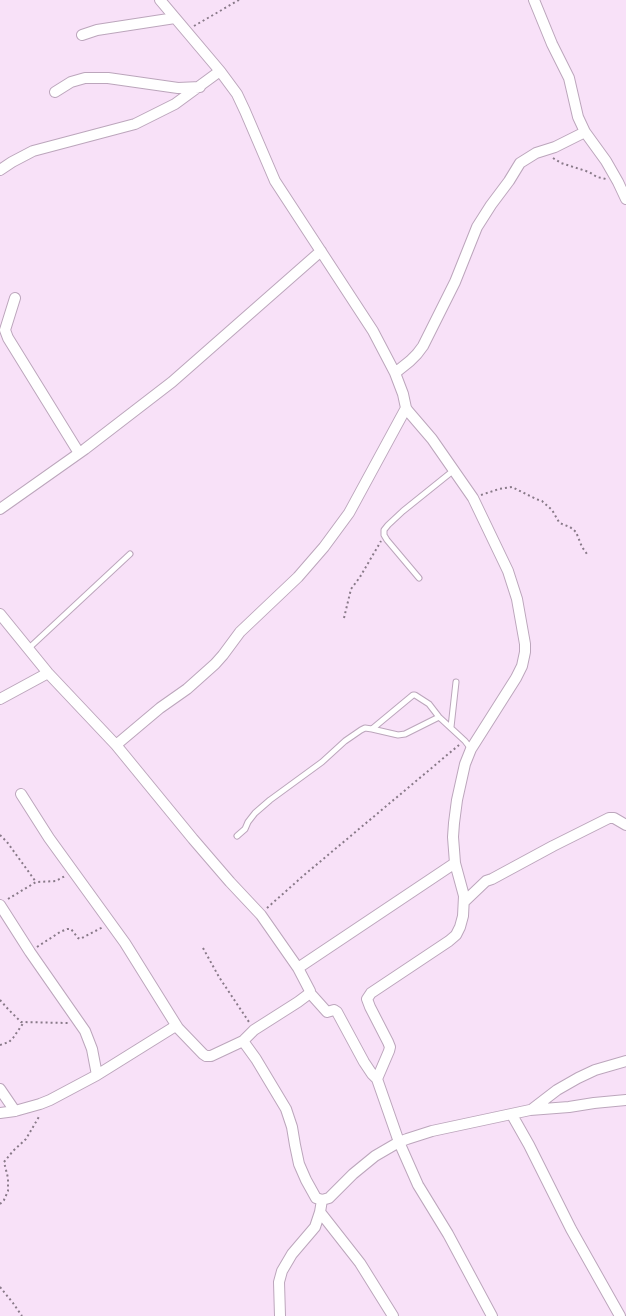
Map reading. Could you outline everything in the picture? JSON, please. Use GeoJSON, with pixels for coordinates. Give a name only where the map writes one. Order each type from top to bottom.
{"type":"FeatureCollection","features":[{"type":"Feature","properties":{"kind":"street"},"geometry":{"type":"LineString","coordinates":[[160,0],[220,71],[237,94],[275,181],[372,331],[395,373],[403,394],[406,408],[411,416],[432,439],[473,498],[508,571],[517,599],[525,644],[522,666],[516,678],[468,745],[460,784],[453,837],[455,863],[464,896],[464,916],[456,935],[435,951],[369,995],[367,999],[370,1007],[390,1046],[377,1079]]}},
{"type":"Feature","properties":{"kind":"street"},"geometry":{"type":"LineString","coordinates":[[534,0],[552,44],[569,78],[578,117],[585,132],[617,180],[626,199]]}},
{"type":"Feature","properties":{"kind":"street"},"geometry":{"type":"LineString","coordinates":[[82,36],[97,30],[175,18]]}},
{"type":"Feature","properties":{"kind":"street"},"geometry":{"type":"LineString","coordinates":[[0,170],[34,150],[134,124],[168,108],[220,71]]}},
{"type":"Feature","properties":{"kind":"street"},"geometry":{"type":"LineString","coordinates":[[55,92],[71,82],[85,78],[108,78],[178,88],[200,86]]}},
{"type":"Feature","properties":{"kind":"street"},"geometry":{"type":"LineString","coordinates":[[395,373],[410,362],[423,346],[455,282],[477,227],[520,163],[531,156],[555,147],[585,132]]}},
{"type":"Feature","properties":{"kind":"street"},"geometry":{"type":"LineString","coordinates":[[0,508],[79,453],[172,382],[321,251]]}},
{"type":"Feature","properties":{"kind":"street"},"geometry":{"type":"LineString","coordinates":[[15,298],[2,333],[8,338],[79,453]]}},
{"type":"Feature","properties":{"kind":"street"},"geometry":{"type":"LineString","coordinates":[[116,745],[160,708],[187,689],[215,664],[240,632],[298,577],[324,547],[356,502],[406,408]]}},
{"type":"Feature","properties":{"kind":"street"},"geometry":{"type":"LineString","coordinates":[[0,614],[48,673],[116,745],[193,839],[261,915],[298,968],[310,990],[310,993],[327,1012],[334,1010],[338,1012],[364,1062],[377,1079],[399,1142],[424,1196],[448,1234],[492,1316]]}},
{"type":"Feature","properties":{"kind":"street"},"geometry":{"type":"LineString","coordinates":[[0,699],[48,673]]}},
{"type":"Feature","properties":{"kind":"street"},"geometry":{"type":"LineString","coordinates":[[21,794],[49,838],[111,922],[178,1028],[206,1056],[212,1056],[243,1041],[254,1030],[310,993]]}},
{"type":"Feature","properties":{"kind":"street"},"geometry":{"type":"LineString","coordinates":[[464,902],[486,881],[609,818],[614,818],[626,825]]}},
{"type":"Feature","properties":{"kind":"street"},"geometry":{"type":"LineString","coordinates":[[298,968],[455,863]]}},
{"type":"Feature","properties":{"kind":"street"},"geometry":{"type":"LineString","coordinates":[[3,902],[30,952],[89,1038],[97,1075]]}},
{"type":"Feature","properties":{"kind":"street"},"geometry":{"type":"LineString","coordinates":[[0,1113],[14,1111],[50,1100],[97,1075],[171,1028],[178,1028]]}},
{"type":"Feature","properties":{"kind":"street"},"geometry":{"type":"LineString","coordinates":[[243,1041],[256,1059],[286,1109],[292,1127],[300,1164],[306,1180],[316,1198],[322,1200],[329,1198],[362,1166],[385,1150],[399,1142],[432,1131],[530,1110],[626,1100]]}},
{"type":"Feature","properties":{"kind":"street"},"geometry":{"type":"LineString","coordinates":[[530,1110],[557,1090],[578,1078],[596,1070],[626,1061]]}},
{"type":"Feature","properties":{"kind":"street"},"geometry":{"type":"LineString","coordinates":[[0,1090],[14,1111]]}},
{"type":"Feature","properties":{"kind":"street"},"geometry":{"type":"LineString","coordinates":[[512,1115],[529,1144],[571,1228],[620,1316]]}},
{"type":"Feature","properties":{"kind":"street"},"geometry":{"type":"LineString","coordinates":[[280,1316],[279,1282],[282,1271],[292,1254],[313,1230],[320,1212],[322,1200]]}},
{"type":"Feature","properties":{"kind":"street"},"geometry":{"type":"LineString","coordinates":[[320,1212],[356,1257],[393,1316]]}},
{"type":"Feature","properties":{"kind":"lane"},"geometry":{"type":"LineString","coordinates":[[419,578],[387,540],[384,535],[384,530],[388,524],[403,511],[454,470]]}},
{"type":"Feature","properties":{"kind":"lane"},"geometry":{"type":"LineString","coordinates":[[28,649],[130,554]]}},
{"type":"Feature","properties":{"kind":"lane"},"geometry":{"type":"LineString","coordinates":[[451,727],[456,682]]}},
{"type":"Feature","properties":{"kind":"lane"},"geometry":{"type":"LineString","coordinates":[[372,729],[413,695],[417,695],[429,704],[439,717],[468,745]]}},
{"type":"Feature","properties":{"kind":"lane"},"geometry":{"type":"LineString","coordinates":[[237,836],[246,829],[248,822],[255,813],[284,789],[322,762],[345,741],[361,730],[365,728],[398,735],[406,734],[439,717]]}},
{"type":"Feature","properties":{"kind":"path"},"geometry":{"type":"LineString","coordinates":[[187,31],[209,16],[239,0]]}},
{"type":"Feature","properties":{"kind":"path"},"geometry":{"type":"LineString","coordinates":[[545,151],[561,163],[589,172],[603,179],[617,180]]}},
{"type":"Feature","properties":{"kind":"path"},"geometry":{"type":"LineString","coordinates":[[473,498],[510,486],[542,501],[552,510],[559,522],[570,527],[576,532],[582,547],[587,554]]}},
{"type":"Feature","properties":{"kind":"path"},"geometry":{"type":"LineString","coordinates":[[344,618],[351,589],[360,577],[384,535]]}},
{"type":"Feature","properties":{"kind":"path"},"geometry":{"type":"LineString","coordinates":[[261,915],[278,897],[303,876],[468,745]]}},
{"type":"Feature","properties":{"kind":"path"},"geometry":{"type":"LineString","coordinates":[[0,835],[7,842],[36,882]]}},
{"type":"Feature","properties":{"kind":"path"},"geometry":{"type":"LineString","coordinates":[[3,902],[36,882],[56,881],[70,873],[76,876]]}},
{"type":"Feature","properties":{"kind":"path"},"geometry":{"type":"LineString","coordinates":[[30,952],[50,938],[65,930],[71,929],[80,939],[111,922]]}},
{"type":"Feature","properties":{"kind":"path"},"geometry":{"type":"LineString","coordinates":[[203,948],[219,976],[254,1030]]}},
{"type":"Feature","properties":{"kind":"path"},"geometry":{"type":"LineString","coordinates":[[0,1000],[8,1010],[22,1022],[41,1021],[80,1024]]}},
{"type":"Feature","properties":{"kind":"path"},"geometry":{"type":"LineString","coordinates":[[0,1045],[9,1042],[24,1022]]}},
{"type":"Feature","properties":{"kind":"path"},"geometry":{"type":"LineString","coordinates":[[0,1204],[4,1200],[8,1191],[8,1178],[4,1162],[26,1139],[50,1100]]}},
{"type":"Feature","properties":{"kind":"path"},"geometry":{"type":"LineString","coordinates":[[0,1287],[13,1302],[22,1316]]}}]}
